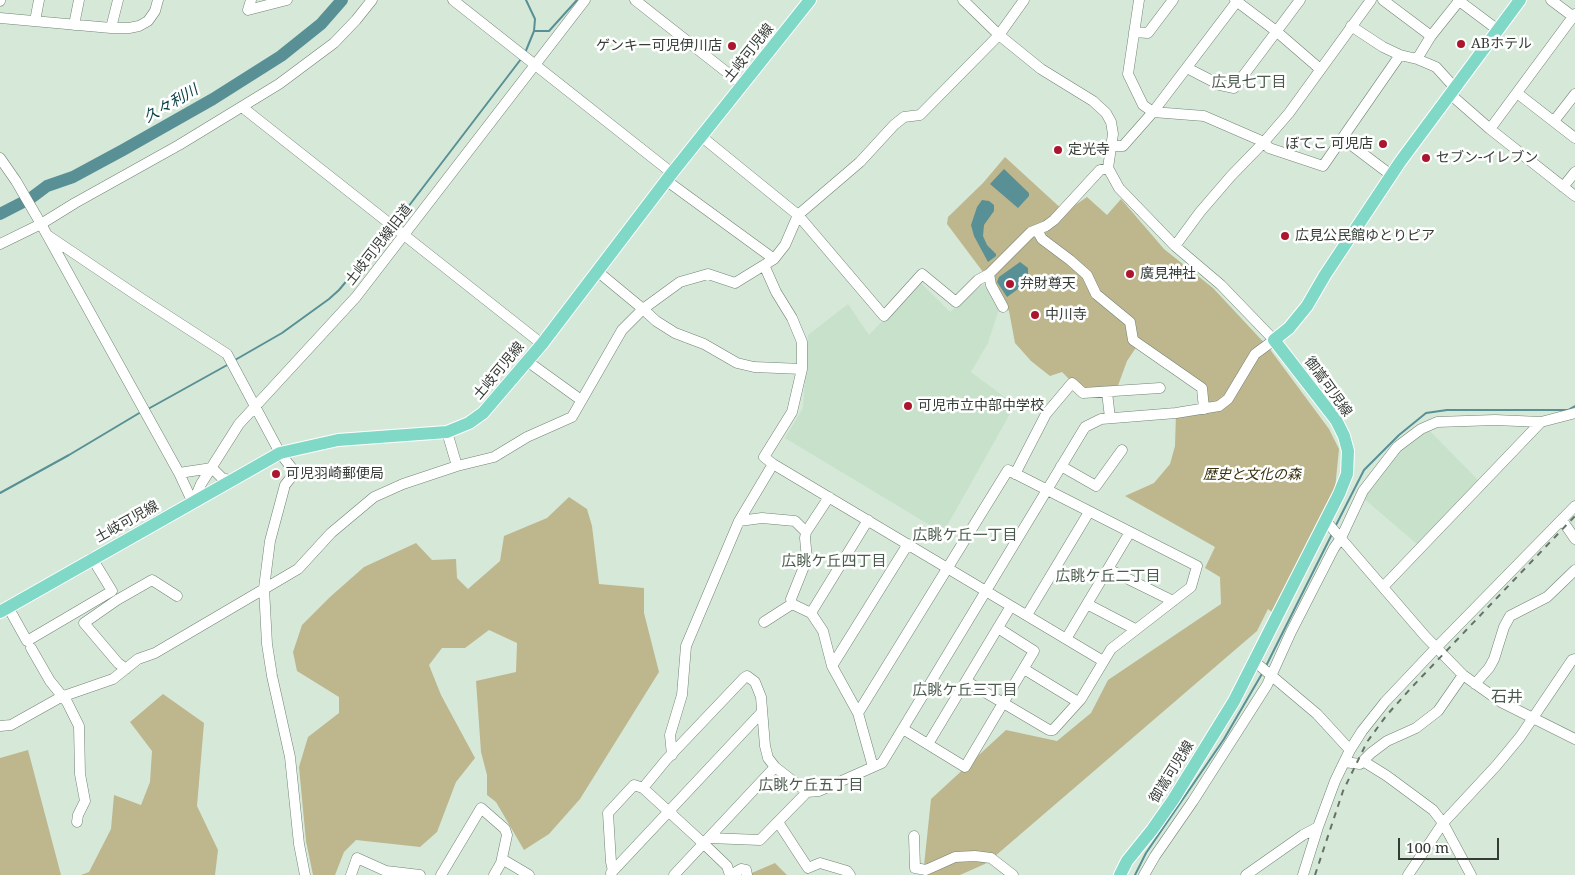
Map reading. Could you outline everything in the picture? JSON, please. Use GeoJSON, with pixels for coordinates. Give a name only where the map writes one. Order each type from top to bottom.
{"type":"FeatureCollection","features":[{"type":"Feature","properties":{"kind":"main road"},"geometry":{"type":"LineString","coordinates":[[1274,340],[1289,328],[1307,306],[1325,275],[1391,176],[1520,0]]}},
{"type":"Feature","properties":{"kind":"main road","name":"土岐可児線"},"geometry":{"type":"LineString","coordinates":[[4,609],[280,453],[338,440],[447,432],[469,423],[483,413],[542,344],[669,177],[807,1]]}},
{"type":"Feature","properties":{"kind":"main road","name":"御嵩可児線"},"geometry":{"type":"LineString","coordinates":[[1120,875],[1127,861],[1173,800],[1234,701],[1264,669],[1325,520],[1347,474],[1348,451],[1344,436],[1336,420],[1274,340]]}},
{"type":"Feature","properties":{"kind":"street"},"geometry":{"type":"LineString","coordinates":[[35,21],[39,0]]}},
{"type":"Feature","properties":{"kind":"street"},"geometry":{"type":"LineString","coordinates":[[74,25],[79,0]]}},
{"type":"Feature","properties":{"kind":"street"},"geometry":{"type":"LineString","coordinates":[[111,28],[118,0]]}},
{"type":"Feature","properties":{"kind":"street"},"geometry":{"type":"LineString","coordinates":[[0,18],[111,28],[139,26],[148,21],[155,11],[158,0]]}},
{"type":"Feature","properties":{"kind":"street"},"geometry":{"type":"LineString","coordinates":[[251,0],[248,10],[287,0]]}},
{"type":"Feature","properties":{"kind":"street"},"geometry":{"type":"LineString","coordinates":[[0,244],[42,224],[75,203],[179,145],[279,84],[334,42],[356,20],[372,0]]}},
{"type":"Feature","properties":{"kind":"street"},"geometry":{"type":"LineString","coordinates":[[453,0],[669,177],[774,260]]}},
{"type":"Feature","properties":{"kind":"street","name":"土岐可児線旧道"},"geometry":{"type":"LineString","coordinates":[[193,502],[201,484],[240,424],[356,297],[396,229],[531,63],[585,0]]}},
{"type":"Feature","properties":{"kind":"street"},"geometry":{"type":"LineString","coordinates":[[635,0],[743,84]]}},
{"type":"Feature","properties":{"kind":"street"},"geometry":{"type":"LineString","coordinates":[[706,840],[758,841],[807,792],[819,791],[882,763],[1086,427],[1101,419],[1176,413],[1219,406],[1228,400],[1255,354],[1274,340],[1221,285],[1175,246],[1120,188],[1108,168],[1113,146],[1113,134],[1111,122],[1106,113],[1094,102],[1040,69],[999,35],[962,0]]}},
{"type":"Feature","properties":{"kind":"street"},"geometry":{"type":"LineString","coordinates":[[0,726],[12,725],[62,697],[113,679],[138,659],[155,653],[298,569],[331,533],[374,497],[403,484],[457,466],[494,457],[527,437],[572,417],[622,330],[643,308],[680,282],[708,274],[735,283],[774,260],[785,245],[798,215],[860,162],[894,125],[904,117],[920,115],[999,35],[1024,0]]}},
{"type":"Feature","properties":{"kind":"street"},"geometry":{"type":"LineString","coordinates":[[1140,0],[1128,74],[1141,101],[1153,112],[1204,116],[1264,142],[1269,148],[1323,166],[1400,55]]}},
{"type":"Feature","properties":{"kind":"street"},"geometry":{"type":"LineString","coordinates":[[1134,32],[1148,32],[1173,0]]}},
{"type":"Feature","properties":{"kind":"street"},"geometry":{"type":"LineString","coordinates":[[1113,146],[1122,146],[1153,112],[1237,0],[1320,69]]}},
{"type":"Feature","properties":{"kind":"street"},"geometry":{"type":"LineString","coordinates":[[1187,68],[1220,85],[1234,88],[1300,0]]}},
{"type":"Feature","properties":{"kind":"street"},"geometry":{"type":"LineString","coordinates":[[1175,246],[1200,212],[1289,113],[1371,0]]}},
{"type":"Feature","properties":{"kind":"street"},"geometry":{"type":"LineString","coordinates":[[1383,0],[1431,36]]}},
{"type":"Feature","properties":{"kind":"street"},"geometry":{"type":"LineString","coordinates":[[1417,59],[1431,36],[1459,0],[1498,30]]}},
{"type":"Feature","properties":{"kind":"street"},"geometry":{"type":"LineString","coordinates":[[1490,129],[1574,16],[1551,0]]}},
{"type":"Feature","properties":{"kind":"street"},"geometry":{"type":"LineString","coordinates":[[1351,26],[1383,47],[1436,67],[1453,91],[1490,129],[1575,196]]}},
{"type":"Feature","properties":{"kind":"street"},"geometry":{"type":"LineString","coordinates":[[1517,93],[1575,138]]}},
{"type":"Feature","properties":{"kind":"street"},"geometry":{"type":"LineString","coordinates":[[1554,122],[1575,94]]}},
{"type":"Feature","properties":{"kind":"street"},"geometry":{"type":"LineString","coordinates":[[242,107],[542,344]]}},
{"type":"Feature","properties":{"kind":"street"},"geometry":{"type":"LineString","coordinates":[[702,137],[798,215],[884,316],[922,274],[956,302],[978,280],[989,274],[1031,232],[1054,220],[1100,170],[1108,168]]}},
{"type":"Feature","properties":{"kind":"street"},"geometry":{"type":"LineString","coordinates":[[1342,138],[1391,176]]}},
{"type":"Feature","properties":{"kind":"street"},"geometry":{"type":"LineString","coordinates":[[0,158],[16,180],[42,224],[179,473],[193,502]]}},
{"type":"Feature","properties":{"kind":"street"},"geometry":{"type":"LineString","coordinates":[[1564,187],[1575,172]]}},
{"type":"Feature","properties":{"kind":"street"},"geometry":{"type":"LineString","coordinates":[[1037,230],[1042,239],[1087,275],[1096,294],[1130,322],[1133,340],[1202,388],[1204,409]]}},
{"type":"Feature","properties":{"kind":"street"},"geometry":{"type":"LineString","coordinates":[[47,235],[227,354],[280,453],[294,471],[285,485],[270,541],[264,588],[272,676],[290,757],[299,844],[305,875]]}},
{"type":"Feature","properties":{"kind":"street"},"geometry":{"type":"LineString","coordinates":[[764,265],[776,292],[792,318],[802,342],[802,369],[792,412],[764,457],[1104,661]]}},
{"type":"Feature","properties":{"kind":"street"},"geometry":{"type":"LineString","coordinates":[[597,271],[643,308],[656,321],[675,333],[704,344],[737,364],[754,367],[802,369]]}},
{"type":"Feature","properties":{"kind":"street"},"geometry":{"type":"LineString","coordinates":[[989,274],[992,285],[1003,307]]}},
{"type":"Feature","properties":{"kind":"street"},"geometry":{"type":"LineString","coordinates":[[527,361],[581,400]]}},
{"type":"Feature","properties":{"kind":"street"},"geometry":{"type":"LineString","coordinates":[[1015,474],[1046,414],[1072,383],[1084,393],[1160,388]]}},
{"type":"Feature","properties":{"kind":"street"},"geometry":{"type":"LineString","coordinates":[[1107,392],[1110,418]]}},
{"type":"Feature","properties":{"kind":"street"},"geometry":{"type":"LineString","coordinates":[[1144,875],[1267,685],[1264,669],[1291,632],[1341,538],[1363,491],[1397,447],[1421,429],[1437,422],[1495,420],[1541,422],[1575,413]]}},
{"type":"Feature","properties":{"kind":"street"},"geometry":{"type":"LineString","coordinates":[[1383,587],[1541,422]]}},
{"type":"Feature","properties":{"kind":"street"},"geometry":{"type":"LineString","coordinates":[[447,432],[457,466]]}},
{"type":"Feature","properties":{"kind":"street"},"geometry":{"type":"LineString","coordinates":[[1061,466],[1096,486],[1122,450]]}},
{"type":"Feature","properties":{"kind":"street"},"geometry":{"type":"LineString","coordinates":[[672,755],[670,735],[682,695],[686,646],[739,521],[773,464]]}},
{"type":"Feature","properties":{"kind":"street"},"geometry":{"type":"LineString","coordinates":[[179,473],[212,468],[222,478],[230,480]]}},
{"type":"Feature","properties":{"kind":"street"},"geometry":{"type":"LineString","coordinates":[[858,713],[1008,470],[1046,491],[1197,566],[1191,587],[1111,649],[1078,702],[1053,730],[966,680]]}},
{"type":"Feature","properties":{"kind":"street"},"geometry":{"type":"LineString","coordinates":[[792,604],[791,599],[807,559],[806,532],[829,497]]}},
{"type":"Feature","properties":{"kind":"street"},"geometry":{"type":"LineString","coordinates":[[1303,875],[1335,781],[1350,750],[1362,732],[1385,702],[1575,506]]}},
{"type":"Feature","properties":{"kind":"street"},"geometry":{"type":"LineString","coordinates":[[1027,615],[1088,512]]}},
{"type":"Feature","properties":{"kind":"street"},"geometry":{"type":"LineString","coordinates":[[739,521],[745,522],[762,518],[795,521],[806,532]]}},
{"type":"Feature","properties":{"kind":"street"},"geometry":{"type":"LineString","coordinates":[[811,613],[868,520]]}},
{"type":"Feature","properties":{"kind":"street"},"geometry":{"type":"LineString","coordinates":[[1325,520],[1436,648],[1463,675],[1501,702],[1575,739]]}},
{"type":"Feature","properties":{"kind":"street"},"geometry":{"type":"LineString","coordinates":[[1562,520],[1575,539]]}},
{"type":"Feature","properties":{"kind":"street"},"geometry":{"type":"LineString","coordinates":[[1066,639],[1130,532]]}},
{"type":"Feature","properties":{"kind":"street"},"geometry":{"type":"LineString","coordinates":[[832,666],[908,544]]}},
{"type":"Feature","properties":{"kind":"street"},"geometry":{"type":"LineString","coordinates":[[4,609],[27,640],[112,592],[92,558]]}},
{"type":"Feature","properties":{"kind":"street"},"geometry":{"type":"LineString","coordinates":[[1108,569],[1173,601]]}},
{"type":"Feature","properties":{"kind":"street"},"geometry":{"type":"LineString","coordinates":[[1475,684],[1494,659],[1504,627],[1510,616],[1546,597],[1575,570]]}},
{"type":"Feature","properties":{"kind":"street"},"geometry":{"type":"LineString","coordinates":[[126,668],[118,663],[84,623],[117,600],[152,580],[177,596]]}},
{"type":"Feature","properties":{"kind":"street"},"geometry":{"type":"LineString","coordinates":[[792,604],[811,613],[825,635],[832,666],[858,713],[874,767]]}},
{"type":"Feature","properties":{"kind":"street"},"geometry":{"type":"LineString","coordinates":[[764,622],[792,604]]}},
{"type":"Feature","properties":{"kind":"street"},"geometry":{"type":"LineString","coordinates":[[1086,604],[1135,629]]}},
{"type":"Feature","properties":{"kind":"street"},"geometry":{"type":"LineString","coordinates":[[928,744],[1011,606]]}},
{"type":"Feature","properties":{"kind":"street"},"geometry":{"type":"LineString","coordinates":[[903,729],[965,767],[1034,651],[998,628]]}},
{"type":"Feature","properties":{"kind":"street"},"geometry":{"type":"LineString","coordinates":[[31,648],[50,681],[67,702],[79,726],[80,774],[85,801],[78,815],[77,822]]}},
{"type":"Feature","properties":{"kind":"street"},"geometry":{"type":"LineString","coordinates":[[1408,875],[1443,823],[1520,737],[1574,661]]}},
{"type":"Feature","properties":{"kind":"street"},"geometry":{"type":"LineString","coordinates":[[1024,669],[1078,702]]}},
{"type":"Feature","properties":{"kind":"street"},"geometry":{"type":"LineString","coordinates":[[1264,669],[1317,714],[1350,750]]}},
{"type":"Feature","properties":{"kind":"street"},"geometry":{"type":"LineString","coordinates":[[1344,762],[1360,764],[1370,753],[1387,741],[1416,728],[1438,711],[1463,675]]}},
{"type":"Feature","properties":{"kind":"street"},"geometry":{"type":"LineString","coordinates":[[643,788],[744,678],[748,676],[755,682],[761,697],[768,758],[775,767],[807,792]]}},
{"type":"Feature","properties":{"kind":"street"},"geometry":{"type":"LineString","coordinates":[[611,873],[762,712]]}},
{"type":"Feature","properties":{"kind":"street"},"geometry":{"type":"LineString","coordinates":[[1363,761],[1433,810],[1443,823],[1470,875]]}},
{"type":"Feature","properties":{"kind":"street"},"geometry":{"type":"LineString","coordinates":[[674,875],[775,767]]}},
{"type":"Feature","properties":{"kind":"street"},"geometry":{"type":"LineString","coordinates":[[611,873],[608,813],[634,785],[643,788],[669,812],[706,840],[727,866],[731,875],[741,869],[746,870],[748,875]]}},
{"type":"Feature","properties":{"kind":"street"},"geometry":{"type":"LineString","coordinates":[[441,875],[482,808],[505,829],[507,835],[502,859],[494,875]]}},
{"type":"Feature","properties":{"kind":"street"},"geometry":{"type":"LineString","coordinates":[[778,822],[808,868],[820,863],[846,871],[850,875]]}},
{"type":"Feature","properties":{"kind":"street"},"geometry":{"type":"LineString","coordinates":[[1246,875],[1303,835],[1318,827]]}},
{"type":"Feature","properties":{"kind":"street"},"geometry":{"type":"LineString","coordinates":[[914,836],[915,868],[926,870],[955,857],[975,856],[991,858],[1013,875]]}},
{"type":"Feature","properties":{"kind":"street"},"geometry":{"type":"LineString","coordinates":[[351,875],[358,858],[390,874],[420,875]]}},
{"type":"Feature","properties":{"kind":"street"},"geometry":{"type":"LineString","coordinates":[[502,859],[529,875]]}},
{"type":"Feature","properties":{"kind":"shaded area","name":"可児市立中部中学校"},"geometry":{"type":"Polygon","coordinates":[[[920,282],[950,312],[984,284],[999,309],[988,343],[971,372],[1015,405],[943,533],[785,438],[803,408],[808,335],[848,304],[869,335],[920,282]]]}},
{"type":"Feature","properties":{"kind":"shaded area"},"geometry":{"type":"Polygon","coordinates":[[[1429,430],[1478,480],[1417,544],[1363,498],[1394,453],[1413,437],[1429,430]]]}},
{"type":"Feature","properties":{"kind":"green space","name":"歴史と文化の森"},"geometry":{"type":"Polygon","coordinates":[[[1005,157],[1065,212],[1087,197],[1107,215],[1121,199],[1164,249],[1213,288],[1269,348],[1329,429],[1339,449],[1335,489],[1273,613],[1268,609],[1257,631],[987,863],[960,875],[923,875],[931,799],[1006,730],[1057,741],[1091,713],[1108,680],[1221,604],[1220,577],[1205,568],[1215,547],[1125,496],[1154,483],[1170,464],[1175,446],[1176,413],[1204,409],[1202,388],[1139,343],[1127,361],[1116,391],[1083,393],[1062,372],[1050,376],[1031,361],[1015,343],[1009,311],[995,288],[947,224],[948,217],[983,183],[1005,157]]]}},
{"type":"Feature","properties":{"kind":"green space"},"geometry":{"type":"Polygon","coordinates":[[[569,497],[587,509],[592,526],[599,584],[644,588],[644,613],[659,672],[580,799],[549,834],[524,850],[496,802],[487,795],[487,775],[481,752],[476,681],[516,672],[517,643],[489,630],[465,648],[442,648],[429,665],[441,695],[475,758],[456,782],[437,832],[420,847],[356,840],[344,852],[335,875],[313,875],[306,841],[299,767],[308,737],[339,713],[339,697],[297,671],[293,652],[302,625],[364,567],[416,543],[432,560],[456,559],[457,578],[468,589],[500,561],[504,536],[547,518],[569,497]]]}},
{"type":"Feature","properties":{"kind":"green space"},"geometry":{"type":"Polygon","coordinates":[[[163,694],[204,723],[197,806],[218,850],[215,875],[81,875],[89,872],[111,829],[114,795],[141,805],[150,782],[152,751],[130,722],[163,694]]]}},
{"type":"Feature","properties":{"kind":"green space"},"geometry":{"type":"Polygon","coordinates":[[[28,750],[61,875],[0,875],[0,758],[28,750]]]}},
{"type":"Feature","properties":{"kind":"green space"},"geometry":{"type":"Polygon","coordinates":[[[775,863],[787,875],[747,875],[775,863]]]}},
{"type":"Feature","properties":{"kind":"water"},"geometry":{"type":"Polygon","coordinates":[[[1004,169],[1029,193],[1029,196],[1018,208],[990,184],[1004,169]]]}},
{"type":"Feature","properties":{"kind":"water"},"geometry":{"type":"Polygon","coordinates":[[[982,200],[989,201],[994,205],[994,211],[984,225],[983,236],[987,245],[996,254],[988,262],[974,236],[971,225],[977,207],[982,200]]]}},
{"type":"Feature","properties":{"kind":"water"},"geometry":{"type":"Polygon","coordinates":[[[1020,262],[1028,268],[1028,282],[1007,297],[997,282],[999,277],[1020,262]]]}},
{"type":"Feature","properties":{"kind":"waterway","name":"久々利川"},"geometry":{"type":"LineString","coordinates":[[0,214],[31,198],[47,186],[73,177],[213,99],[281,56],[321,24],[342,0]]}},
{"type":"Feature","properties":{"kind":"waterway"},"geometry":{"type":"LineString","coordinates":[[526,0],[535,19],[534,31]]}},
{"type":"Feature","properties":{"kind":"waterway"},"geometry":{"type":"LineString","coordinates":[[525,53],[534,31],[549,31],[577,0]]}},
{"type":"Feature","properties":{"kind":"waterway"},"geometry":{"type":"LineString","coordinates":[[395,224],[521,59]]}},
{"type":"Feature","properties":{"kind":"waterway"},"geometry":{"type":"LineString","coordinates":[[235,360],[282,333],[329,299],[339,290],[390,229]]}},
{"type":"Feature","properties":{"kind":"waterway"},"geometry":{"type":"LineString","coordinates":[[148,409],[229,364]]}},
{"type":"Feature","properties":{"kind":"waterway"},"geometry":{"type":"LineString","coordinates":[[1335,527],[1364,470],[1399,435],[1426,413],[1447,410],[1568,410],[1575,406]]}},
{"type":"Feature","properties":{"kind":"waterway"},"geometry":{"type":"LineString","coordinates":[[0,493],[141,412]]}},
{"type":"Feature","properties":{"kind":"waterway"},"geometry":{"type":"LineString","coordinates":[[1266,666],[1332,534]]}},
{"type":"Feature","properties":{"kind":"waterway"},"geometry":{"type":"LineString","coordinates":[[1135,875],[1146,853],[1224,739],[1263,672]]}},
{"type":"Feature","properties":{"kind":"railway"},"geometry":{"type":"LineString","coordinates":[[1315,875],[1343,791],[1367,742],[1386,716],[1411,688],[1575,516]]}},
{"type":"Feature","properties":{"kind":"place","name":"ABホテル"},"geometry":{"type":"Point","coordinates":[1461,44]}},
{"type":"Feature","properties":{"kind":"place","name":"ゲンキー可児伊川店"},"geometry":{"type":"Point","coordinates":[732,46]}},
{"type":"Feature","properties":{"kind":"place","name":"ぼてこ 可児店"},"geometry":{"type":"Point","coordinates":[1383,144]}},
{"type":"Feature","properties":{"kind":"place","name":"定光寺"},"geometry":{"type":"Point","coordinates":[1058,150]}},
{"type":"Feature","properties":{"kind":"place","name":"セブン-イレブン"},"geometry":{"type":"Point","coordinates":[1426,158]}},
{"type":"Feature","properties":{"kind":"place","name":"広見公民館ゆとりピア"},"geometry":{"type":"Point","coordinates":[1285,236]}},
{"type":"Feature","properties":{"kind":"place","name":"廣見神社"},"geometry":{"type":"Point","coordinates":[1130,274]}},
{"type":"Feature","properties":{"kind":"place","name":"弁財尊天"},"geometry":{"type":"Point","coordinates":[1010,284]}},
{"type":"Feature","properties":{"kind":"place","name":"中川寺"},"geometry":{"type":"Point","coordinates":[1035,315]}},
{"type":"Feature","properties":{"kind":"place","name":"可児市立中部中学校"},"geometry":{"type":"Point","coordinates":[908,406]}},
{"type":"Feature","properties":{"kind":"place","name":"可児羽崎郵便局"},"geometry":{"type":"Point","coordinates":[276,474]}},
{"type":"Feature","properties":{"kind":"district","name":"広見七丁目"},"geometry":{"type":"Point","coordinates":[1249,83]}},
{"type":"Feature","properties":{"kind":"district","name":"広眺ケ丘一丁目"},"geometry":{"type":"Point","coordinates":[965,536]}},
{"type":"Feature","properties":{"kind":"district","name":"広眺ケ丘四丁目"},"geometry":{"type":"Point","coordinates":[834,562]}},
{"type":"Feature","properties":{"kind":"district","name":"広眺ケ丘二丁目"},"geometry":{"type":"Point","coordinates":[1108,577]}},
{"type":"Feature","properties":{"kind":"district","name":"広眺ケ丘三丁目"},"geometry":{"type":"Point","coordinates":[965,691]}},
{"type":"Feature","properties":{"kind":"district","name":"石井"},"geometry":{"type":"Point","coordinates":[1507,697]}},
{"type":"Feature","properties":{"kind":"district","name":"広眺ケ丘五丁目"},"geometry":{"type":"Point","coordinates":[811,786]}}]}
